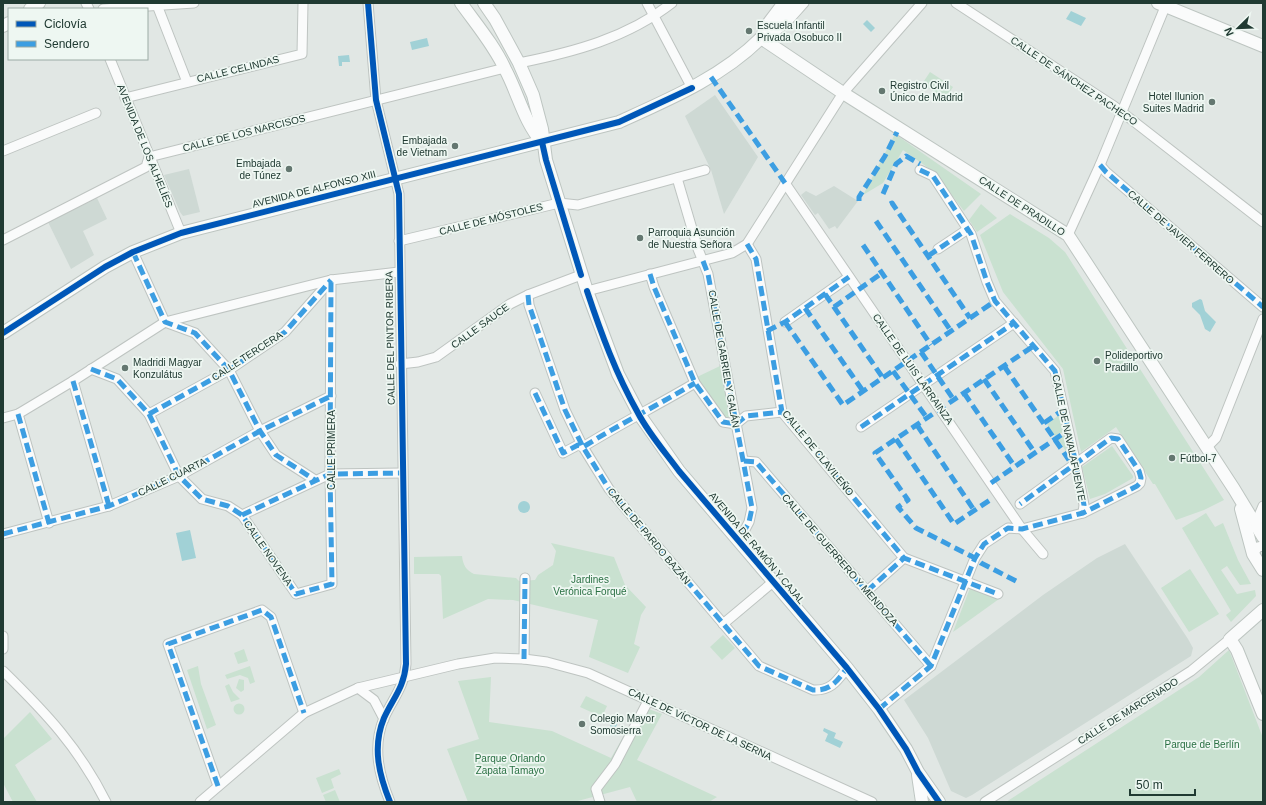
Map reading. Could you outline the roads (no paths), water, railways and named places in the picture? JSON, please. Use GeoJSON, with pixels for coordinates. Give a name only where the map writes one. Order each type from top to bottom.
{"type":"FeatureCollection","features":[{"type":"Feature","properties":{"kind":"street"},"geometry":{"type":"LineString","coordinates":[[116,8],[194,3]]}},
{"type":"Feature","properties":{"kind":"street","name":"CALLE CELINDAS"},"geometry":{"type":"LineString","coordinates":[[125,98],[302,54],[303,3]]}},
{"type":"Feature","properties":{"kind":"street","name":"CALLE DEL PINTOR RIBERA"},"geometry":{"type":"LineString","coordinates":[[368,3],[376,100],[396,179],[398,194],[405,676]]}},
{"type":"Feature","properties":{"kind":"street","name":"AVENIDA DE RAMÓN Y CAJAL"},"geometry":{"type":"LineString","coordinates":[[461,3],[505,68],[533,132],[542,142]]}},
{"type":"Feature","properties":{"kind":"street","name":"AVENIDA DE RAMÓN Y CAJAL"},"geometry":{"type":"LineString","coordinates":[[484,3],[495,19],[519,63],[533,95],[542,129],[542,142],[546,160],[581,275],[618,374],[638,414],[679,471],[847,668],[880,709],[906,749],[918,772],[939,802]]}},
{"type":"Feature","properties":{"kind":"street"},"geometry":{"type":"LineString","coordinates":[[647,3],[692,88]]}},
{"type":"Feature","properties":{"kind":"street"},"geometry":{"type":"LineString","coordinates":[[519,63],[567,54],[619,35],[654,17],[672,3]]}},
{"type":"Feature","properties":{"kind":"street","name":"AVENIDA DE ALFONSO XIII"},"geometry":{"type":"LineString","coordinates":[[761,38],[763,28],[782,3]]}},
{"type":"Feature","properties":{"kind":"street","name":"AVENIDA DE ALFONSO XIII"},"geometry":{"type":"LineString","coordinates":[[3,332],[19,324],[79,282],[133,252],[180,233],[619,122],[692,88],[728,65],[761,38],[792,3]]}},
{"type":"Feature","properties":{"kind":"street","name":"AVENIDA DE ALFONSO XIII"},"geometry":{"type":"LineString","coordinates":[[761,38],[771,35],[779,30],[804,3]]}},
{"type":"Feature","properties":{"kind":"street"},"geometry":{"type":"LineString","coordinates":[[587,291],[732,253],[747,244],[843,93],[922,3]]}},
{"type":"Feature","properties":{"kind":"street","name":"CALLE DE SÁNCHEZ PACHECO"},"geometry":{"type":"LineString","coordinates":[[956,3],[1123,112],[1263,222]]}},
{"type":"Feature","properties":{"kind":"street"},"geometry":{"type":"LineString","coordinates":[[157,5],[187,82]]}},
{"type":"Feature","properties":{"kind":"street"},"geometry":{"type":"LineString","coordinates":[[1068,235],[1123,112],[1161,5],[1263,46]]}},
{"type":"Feature","properties":{"kind":"street","name":"CALLE DE PRADILLO"},"geometry":{"type":"LineString","coordinates":[[761,38],[843,93],[1068,235],[1207,447],[1263,537]]}},
{"type":"Feature","properties":{"kind":"street","name":"AVENIDA DE LOS ALHELÍES"},"geometry":{"type":"LineString","coordinates":[[110,60],[180,233]]}},
{"type":"Feature","properties":{"kind":"street","name":"CALLE DE LOS NARCISOS"},"geometry":{"type":"LineString","coordinates":[[149,157],[505,68]]}},
{"type":"Feature","properties":{"kind":"street"},"geometry":{"type":"LineString","coordinates":[[3,151],[96,113]]}},
{"type":"Feature","properties":{"kind":"street"},"geometry":{"type":"LineString","coordinates":[[3,240],[146,167],[149,157]]}},
{"type":"Feature","properties":{"kind":"street","name":"CALLE DE JAVIER FERRERO"},"geometry":{"type":"LineString","coordinates":[[1100,165],[1106,172],[1263,306]]}},
{"type":"Feature","properties":{"kind":"street","name":"CALLE DE MÓSTOLES"},"geometry":{"type":"LineString","coordinates":[[399,241],[560,203],[578,205],[705,170]]}},
{"type":"Feature","properties":{"kind":"street","name":"CALLE DE NAVALAFUENTE"},"geometry":{"type":"LineString","coordinates":[[920,170],[932,176],[968,229],[995,301],[1055,371],[1076,464],[1084,505],[1083,512]]}},
{"type":"Feature","properties":{"kind":"street","name":"CALLE DE GABRIEL Y GALÁN"},"geometry":{"type":"LineString","coordinates":[[677,178],[708,274],[744,461],[752,508],[749,522],[739,542]]}},
{"type":"Feature","properties":{"kind":"street","name":"CALLE DE LUIS LARRAINZA"},"geometry":{"type":"LineString","coordinates":[[785,183],[1022,529],[1043,554]]}},
{"type":"Feature","properties":{"kind":"street"},"geometry":{"type":"LineString","coordinates":[[938,249],[968,229]]}},
{"type":"Feature","properties":{"kind":"street","name":"CALLE DE CLAVILEÑO"},"geometry":{"type":"LineString","coordinates":[[747,244],[756,259],[782,412],[904,558],[998,594]]}},
{"type":"Feature","properties":{"kind":"street"},"geometry":{"type":"LineString","coordinates":[[133,252],[165,322],[195,333],[229,370],[260,431],[276,455],[315,480]]}},
{"type":"Feature","properties":{"kind":"street"},"geometry":{"type":"LineString","coordinates":[[3,418],[18,414],[72,382],[165,322],[331,280],[400,272]]}},
{"type":"Feature","properties":{"kind":"street"},"geometry":{"type":"LineString","coordinates":[[650,274],[654,287],[695,383],[723,422],[736,424],[746,416],[782,412]]}},
{"type":"Feature","properties":{"kind":"street","name":"CALLE SAUCE"},"geometry":{"type":"LineString","coordinates":[[400,364],[418,362],[436,357],[496,313],[528,295],[581,275]]}},
{"type":"Feature","properties":{"kind":"street"},"geometry":{"type":"LineString","coordinates":[[786,322],[849,277]]}},
{"type":"Feature","properties":{"kind":"street","name":"CALLE TERCERA"},"geometry":{"type":"LineString","coordinates":[[149,414],[229,370],[285,332],[331,280]]}},
{"type":"Feature","properties":{"kind":"street","name":"CALLE PRIMERA"},"geometry":{"type":"LineString","coordinates":[[296,594],[332,584],[330,474],[331,280]]}},
{"type":"Feature","properties":{"kind":"street","name":"CALLE DE PARDO BAZÁN"},"geometry":{"type":"LineString","coordinates":[[528,295],[529,305],[565,410],[583,447],[609,489],[723,624],[759,666],[813,690],[823,690],[835,683],[847,668]]}},
{"type":"Feature","properties":{"kind":"street"},"geometry":{"type":"LineString","coordinates":[[1207,447],[1216,438],[1263,319]]}},
{"type":"Feature","properties":{"kind":"street"},"geometry":{"type":"LineString","coordinates":[[861,427],[1014,323]]}},
{"type":"Feature","properties":{"kind":"street","name":"CALLE NOVENA"},"geometry":{"type":"LineString","coordinates":[[91,369],[117,379],[149,414],[179,476],[202,499],[228,506],[242,516],[296,594]]}},
{"type":"Feature","properties":{"kind":"street"},"geometry":{"type":"LineString","coordinates":[[72,382],[109,506]]}},
{"type":"Feature","properties":{"kind":"street"},"geometry":{"type":"LineString","coordinates":[[534,393],[563,453],[578,445],[583,447],[638,414],[652,408],[695,383]]}},
{"type":"Feature","properties":{"kind":"street","name":"CALLE CUARTA"},"geometry":{"type":"LineString","coordinates":[[3,534],[109,506],[179,476],[260,431],[331,396]]}},
{"type":"Feature","properties":{"kind":"street"},"geometry":{"type":"LineString","coordinates":[[18,414],[49,523]]}},
{"type":"Feature","properties":{"kind":"street"},"geometry":{"type":"LineString","coordinates":[[880,709],[931,666],[975,558],[984,544],[1008,528],[1022,529],[1083,512],[1140,483],[1141,478],[1139,470],[1120,442],[1114,438],[1107,440],[1020,504]]}},
{"type":"Feature","properties":{"kind":"street","name":"CALLE DE GUERRERO Y MENDOZA"},"geometry":{"type":"LineString","coordinates":[[744,461],[756,462],[931,666]]}},
{"type":"Feature","properties":{"kind":"street"},"geometry":{"type":"LineString","coordinates":[[242,516],[330,474],[402,473]]}},
{"type":"Feature","properties":{"kind":"street","name":"CALLE DE PRADILLO"},"geometry":{"type":"LineString","coordinates":[[1234,489],[1253,554],[1263,570]]}},
{"type":"Feature","properties":{"kind":"street"},"geometry":{"type":"LineString","coordinates":[[1257,526],[1258,518],[1263,506]]}},
{"type":"Feature","properties":{"kind":"street"},"geometry":{"type":"LineString","coordinates":[[1253,554],[1258,547],[1263,546]]}},
{"type":"Feature","properties":{"kind":"street"},"geometry":{"type":"LineString","coordinates":[[867,591],[904,558]]}},
{"type":"Feature","properties":{"kind":"street"},"geometry":{"type":"LineString","coordinates":[[524,659],[525,578]]}},
{"type":"Feature","properties":{"kind":"street"},"geometry":{"type":"LineString","coordinates":[[723,624],[773,582]]}},
{"type":"Feature","properties":{"kind":"street"},"geometry":{"type":"LineString","coordinates":[[218,786],[168,644],[262,610],[271,618],[304,713]]}},
{"type":"Feature","properties":{"kind":"street","name":"CALLE DE MARCENADO"},"geometry":{"type":"LineString","coordinates":[[985,802],[1191,671],[1263,610]]}},
{"type":"Feature","properties":{"kind":"street"},"geometry":{"type":"LineString","coordinates":[[3,636],[3,649]]}},
{"type":"Feature","properties":{"kind":"street"},"geometry":{"type":"LineString","coordinates":[[1230,639],[1237,650],[1263,714]]}},
{"type":"Feature","properties":{"kind":"street","name":"CALLE DE VÍCTOR DE LA SERNA"},"geometry":{"type":"LineString","coordinates":[[200,802],[304,713],[358,688],[405,676],[481,660],[524,659],[559,665],[588,673],[872,802]]}},
{"type":"Feature","properties":{"kind":"street"},"geometry":{"type":"LineString","coordinates":[[3,671],[62,732],[95,780],[106,802]]}},
{"type":"Feature","properties":{"kind":"street"},"geometry":{"type":"LineString","coordinates":[[390,802],[379,770],[377,746],[384,719],[400,690],[405,676]]}},
{"type":"Feature","properties":{"kind":"street"},"geometry":{"type":"LineString","coordinates":[[358,688],[374,700],[384,719]]}},
{"type":"Feature","properties":{"kind":"street"},"geometry":{"type":"LineString","coordinates":[[600,802],[596,789],[615,764],[648,701]]}},
{"type":"Feature","properties":{"kind":"street","name":"AVENIDA DE RAMÓN Y CAJAL"},"geometry":{"type":"LineString","coordinates":[[918,772],[922,802]]}},
{"type":"Feature","properties":{"kind":"water"},"geometry":{"type":"Polygon","coordinates":[[[1071,11],[1086,18],[1081,26],[1066,19],[1071,11]]]}},
{"type":"Feature","properties":{"kind":"water"},"geometry":{"type":"Polygon","coordinates":[[[867,20],[875,28],[871,32],[863,24],[867,20]]]}},
{"type":"Feature","properties":{"kind":"water"},"geometry":{"type":"Polygon","coordinates":[[[427,38],[429,46],[412,50],[410,42],[427,38]]]}},
{"type":"Feature","properties":{"kind":"water"},"geometry":{"type":"Polygon","coordinates":[[[349,55],[350,62],[342,62],[342,66],[339,66],[338,56],[349,55]]]}},
{"type":"Feature","properties":{"kind":"water"},"geometry":{"type":"Polygon","coordinates":[[[1200,299],[1202,300],[1205,311],[1216,322],[1210,332],[1205,329],[1200,315],[1192,307],[1192,303],[1200,299]]]}},
{"type":"Feature","properties":{"kind":"water"},"geometry":{"type":"Polygon","coordinates":[[[522,501],[526,501],[530,507],[526,513],[522,513],[518,509],[518,505],[522,501]]]}},
{"type":"Feature","properties":{"kind":"water"},"geometry":{"type":"Polygon","coordinates":[[[190,530],[196,558],[182,561],[176,533],[190,530]]]}},
{"type":"Feature","properties":{"kind":"water"},"geometry":{"type":"Polygon","coordinates":[[[615,716],[620,718],[615,729],[610,726],[615,716]]]}},
{"type":"Feature","properties":{"kind":"water"},"geometry":{"type":"Polygon","coordinates":[[[824,728],[836,733],[834,738],[843,742],[840,748],[825,741],[828,734],[823,731],[824,728]]]}},
{"type":"Feature","properties":{"kind":"place","name":"Escuela Infantil Privada Osobuco II"},"geometry":{"type":"Point","coordinates":[749,31]}},
{"type":"Feature","properties":{"kind":"place","name":"Registro Civil Único de Madrid"},"geometry":{"type":"Point","coordinates":[882,91]}},
{"type":"Feature","properties":{"kind":"place","name":"Hotel Ilunion Suites Madrid"},"geometry":{"type":"Point","coordinates":[1212,102]}},
{"type":"Feature","properties":{"kind":"place","name":"Embajada de Vietnam"},"geometry":{"type":"Point","coordinates":[455,146]}},
{"type":"Feature","properties":{"kind":"place","name":"Embajada de Túnez"},"geometry":{"type":"Point","coordinates":[289,169]}},
{"type":"Feature","properties":{"kind":"place","name":"Parroquia Asunción de Nuestra Señora"},"geometry":{"type":"Point","coordinates":[640,238]}},
{"type":"Feature","properties":{"kind":"place","name":"Polideportivo Pradillo"},"geometry":{"type":"Point","coordinates":[1097,361]}},
{"type":"Feature","properties":{"kind":"place","name":"Madridi Magyar Konzulátus"},"geometry":{"type":"Point","coordinates":[125,368]}},
{"type":"Feature","properties":{"kind":"place","name":"Fútbol-7"},"geometry":{"type":"Point","coordinates":[1172,458]}},
{"type":"Feature","properties":{"kind":"place","name":"Colegio Mayor Somosierra"},"geometry":{"type":"Point","coordinates":[582,724]}},
{"type":"Feature","properties":{"kind":"park label","name":"Jardines Verónica Forqué"},"geometry":{"type":"Point","coordinates":[590,584]}},
{"type":"Feature","properties":{"kind":"park label","name":"Parque de Berlín"},"geometry":{"type":"Point","coordinates":[1202,744]}},
{"type":"Feature","properties":{"kind":"park label","name":"Parque Orlando Zapata Tamayo"},"geometry":{"type":"Point","coordinates":[510,764]}}]}
